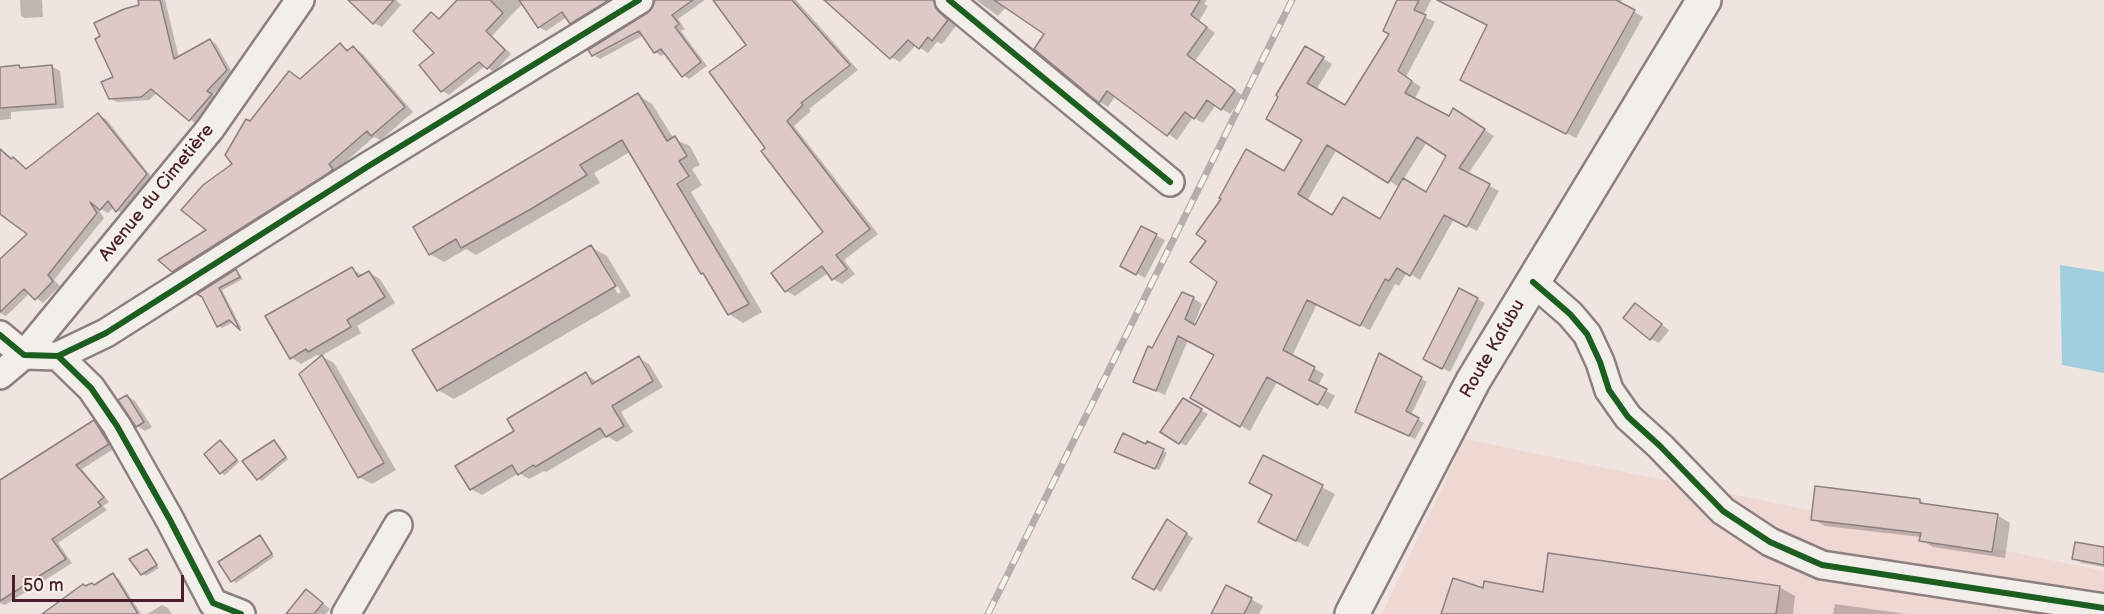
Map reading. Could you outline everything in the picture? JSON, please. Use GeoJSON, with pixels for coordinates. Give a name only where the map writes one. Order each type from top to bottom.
{"type":"FeatureCollection","features":[{"type":"Feature","properties":{"kind":"main road","name":"Route Kafubu"},"geometry":{"type":"LineString","coordinates":[[1352,614],[1473,381],[1704,0]]}},
{"type":"Feature","properties":{"kind":"street","name":"Avenue du Cimetière"},"geometry":{"type":"LineString","coordinates":[[0,375],[24,355],[210,129],[300,0]]}},
{"type":"Feature","properties":{"kind":"street"},"geometry":{"type":"LineString","coordinates":[[0,335],[24,355],[58,356],[106,333],[377,161],[639,0]]}},
{"type":"Feature","properties":{"kind":"street"},"geometry":{"type":"LineString","coordinates":[[949,0],[1170,182]]}},
{"type":"Feature","properties":{"kind":"street"},"geometry":{"type":"LineString","coordinates":[[1533,282],[1570,314],[1587,334],[1600,362],[1609,390],[1628,417],[1660,446],[1723,511],[1770,542],[1822,564],[2104,608]]}},
{"type":"Feature","properties":{"kind":"street"},"geometry":{"type":"LineString","coordinates":[[58,356],[91,388],[117,426],[213,603],[241,614]]}},
{"type":"Feature","properties":{"kind":"street"},"geometry":{"type":"LineString","coordinates":[[346,614],[398,525]]}},
{"type":"Feature","properties":{"kind":"shaded area"},"geometry":{"type":"Polygon","coordinates":[[[1465,439],[2104,571],[2104,614],[1382,614],[1465,439]]]}},
{"type":"Feature","properties":{"kind":"water"},"geometry":{"type":"Polygon","coordinates":[[[2060,265],[2104,272],[2104,373],[2062,365],[2060,265]]]}},
{"type":"Feature","properties":{"kind":"building"},"geometry":{"type":"Polygon","coordinates":[[[138,0],[160,0],[174,59],[210,39],[227,70],[207,91],[212,94],[189,121],[151,89],[141,97],[109,99],[101,82],[113,77],[95,39],[100,36],[94,23],[124,9],[139,5],[138,0]]]}},
{"type":"Feature","properties":{"kind":"building"},"geometry":{"type":"Polygon","coordinates":[[[348,0],[394,0],[373,24],[348,0]]]}},
{"type":"Feature","properties":{"kind":"building"},"geometry":{"type":"Polygon","coordinates":[[[457,0],[490,0],[503,13],[486,31],[505,50],[487,69],[479,62],[441,92],[419,65],[434,53],[413,31],[431,12],[439,19],[457,0]]]}},
{"type":"Feature","properties":{"kind":"building"},"geometry":{"type":"Polygon","coordinates":[[[519,0],[609,0],[570,24],[562,12],[538,28],[519,0]]]}},
{"type":"Feature","properties":{"kind":"building"},"geometry":{"type":"Polygon","coordinates":[[[655,0],[693,0],[672,15],[679,24],[675,27],[701,62],[682,77],[661,49],[654,53],[639,31],[592,56],[588,50],[647,13],[655,0]]]}},
{"type":"Feature","properties":{"kind":"building"},"geometry":{"type":"Polygon","coordinates":[[[713,0],[792,0],[850,65],[801,103],[803,105],[787,121],[870,229],[836,255],[847,269],[832,280],[822,266],[785,292],[771,273],[823,232],[761,151],[765,148],[709,72],[746,45],[713,0]]]}},
{"type":"Feature","properties":{"kind":"building"},"geometry":{"type":"Polygon","coordinates":[[[824,0],[934,0],[939,12],[948,20],[932,41],[928,37],[919,49],[908,40],[890,59],[824,0]]]}},
{"type":"Feature","properties":{"kind":"building"},"geometry":{"type":"Polygon","coordinates":[[[994,0],[1200,0],[1191,15],[1207,27],[1187,55],[1235,90],[1221,110],[1207,100],[1194,119],[1185,112],[1167,136],[1107,91],[1099,103],[1034,49],[1044,34],[994,0]]]}},
{"type":"Feature","properties":{"kind":"building"},"geometry":{"type":"Polygon","coordinates":[[[1397,0],[1419,0],[1414,10],[1426,15],[1398,71],[1412,81],[1405,93],[1449,116],[1453,108],[1485,129],[1459,168],[1490,184],[1467,227],[1444,215],[1410,276],[1397,268],[1389,281],[1385,279],[1360,326],[1307,300],[1283,350],[1315,367],[1309,380],[1327,389],[1318,405],[1267,377],[1240,427],[1190,398],[1214,355],[1178,336],[1156,391],[1133,382],[1148,346],[1152,348],[1182,292],[1194,297],[1185,319],[1195,325],[1217,282],[1190,262],[1206,241],[1196,234],[1221,199],[1219,198],[1246,149],[1284,171],[1302,140],[1266,119],[1278,97],[1276,95],[1305,46],[1324,57],[1307,83],[1345,105],[1389,34],[1383,31],[1397,0]],[[1417,137],[1388,183],[1327,145],[1298,194],[1332,215],[1343,197],[1380,219],[1403,178],[1426,192],[1446,156],[1417,137]]]}},
{"type":"Feature","properties":{"kind":"building"},"geometry":{"type":"Polygon","coordinates":[[[1437,0],[1616,0],[1635,10],[1566,134],[1460,80],[1487,25],[1437,0]]]}},
{"type":"Feature","properties":{"kind":"building"},"geometry":{"type":"Polygon","coordinates":[[[340,43],[347,51],[353,46],[405,107],[371,136],[367,131],[329,164],[333,169],[327,174],[172,272],[158,260],[206,230],[181,210],[203,185],[232,164],[225,155],[246,119],[250,121],[289,71],[300,79],[340,43]]]}},
{"type":"Feature","properties":{"kind":"building"},"geometry":{"type":"Polygon","coordinates":[[[19,65],[20,68],[52,65],[56,104],[0,108],[0,67],[19,65]]]}},
{"type":"Feature","properties":{"kind":"building"},"geometry":{"type":"Polygon","coordinates":[[[638,93],[667,141],[675,136],[687,156],[679,161],[689,176],[677,184],[749,304],[728,315],[703,273],[701,274],[622,140],[580,165],[587,175],[531,209],[461,248],[456,239],[429,255],[413,227],[638,93]]]}},
{"type":"Feature","properties":{"kind":"building"},"geometry":{"type":"Polygon","coordinates":[[[98,113],[147,174],[116,212],[108,201],[100,210],[90,202],[97,213],[48,275],[53,281],[35,300],[24,289],[0,312],[0,259],[27,234],[0,214],[0,149],[26,169],[98,113]]]}},
{"type":"Feature","properties":{"kind":"building"},"geometry":{"type":"Polygon","coordinates":[[[1141,226],[1157,234],[1136,275],[1120,266],[1141,226]]]}},
{"type":"Feature","properties":{"kind":"building"},"geometry":{"type":"Polygon","coordinates":[[[591,245],[616,286],[437,391],[412,350],[591,245]]]}},
{"type":"Feature","properties":{"kind":"building"},"geometry":{"type":"Polygon","coordinates":[[[352,267],[358,277],[369,271],[385,297],[347,320],[351,327],[308,352],[306,349],[290,359],[265,316],[352,267]]]}},
{"type":"Feature","properties":{"kind":"building"},"geometry":{"type":"Polygon","coordinates":[[[236,269],[240,277],[219,288],[240,330],[229,320],[217,327],[202,297],[197,294],[236,269]]]}},
{"type":"Feature","properties":{"kind":"building"},"geometry":{"type":"Polygon","coordinates":[[[1459,288],[1478,298],[1442,369],[1423,359],[1459,288]]]}},
{"type":"Feature","properties":{"kind":"building"},"geometry":{"type":"Polygon","coordinates":[[[1635,303],[1662,324],[1650,340],[1623,318],[1635,303]]]}},
{"type":"Feature","properties":{"kind":"building"},"geometry":{"type":"Polygon","coordinates":[[[1379,353],[1422,377],[1406,411],[1419,418],[1409,436],[1355,412],[1379,353]]]}},
{"type":"Feature","properties":{"kind":"building"},"geometry":{"type":"Polygon","coordinates":[[[322,355],[384,463],[358,478],[299,374],[322,355]]]}},
{"type":"Feature","properties":{"kind":"building"},"geometry":{"type":"Polygon","coordinates":[[[639,356],[653,381],[612,406],[624,426],[606,437],[600,428],[535,467],[533,465],[518,475],[512,465],[470,490],[455,466],[514,431],[507,419],[586,372],[592,384],[639,356]]]}},
{"type":"Feature","properties":{"kind":"building"},"geometry":{"type":"Polygon","coordinates":[[[127,395],[144,422],[136,427],[118,400],[127,395]]]}},
{"type":"Feature","properties":{"kind":"building"},"geometry":{"type":"Polygon","coordinates":[[[1183,398],[1202,409],[1179,444],[1160,432],[1183,398]]]}},
{"type":"Feature","properties":{"kind":"building"},"geometry":{"type":"Polygon","coordinates":[[[94,420],[109,444],[76,465],[104,497],[98,502],[101,506],[52,539],[66,559],[0,601],[0,480],[94,420]]]}},
{"type":"Feature","properties":{"kind":"building"},"geometry":{"type":"Polygon","coordinates":[[[1123,433],[1146,444],[1147,441],[1164,449],[1155,469],[1114,452],[1123,433]]]}},
{"type":"Feature","properties":{"kind":"building"},"geometry":{"type":"Polygon","coordinates":[[[220,440],[237,460],[220,474],[204,454],[220,440]]]}},
{"type":"Feature","properties":{"kind":"building"},"geometry":{"type":"Polygon","coordinates":[[[274,440],[286,457],[257,480],[242,461],[274,440]]]}},
{"type":"Feature","properties":{"kind":"building"},"geometry":{"type":"Polygon","coordinates":[[[1263,455],[1323,485],[1296,541],[1258,522],[1272,495],[1249,483],[1263,455]]]}},
{"type":"Feature","properties":{"kind":"building"},"geometry":{"type":"Polygon","coordinates":[[[1815,486],[1920,499],[1920,503],[1998,514],[1992,552],[1919,541],[1921,533],[1811,520],[1815,486]]]}},
{"type":"Feature","properties":{"kind":"building"},"geometry":{"type":"Polygon","coordinates":[[[1167,519],[1187,533],[1154,590],[1132,578],[1167,519]]]}},
{"type":"Feature","properties":{"kind":"building"},"geometry":{"type":"Polygon","coordinates":[[[260,535],[272,554],[231,582],[218,562],[260,535]]]}},
{"type":"Feature","properties":{"kind":"building"},"geometry":{"type":"Polygon","coordinates":[[[2075,542],[2104,547],[2104,565],[2072,559],[2075,542]]]}},
{"type":"Feature","properties":{"kind":"building"},"geometry":{"type":"Polygon","coordinates":[[[147,549],[157,565],[141,575],[129,559],[147,549]]]}},
{"type":"Feature","properties":{"kind":"building"},"geometry":{"type":"Polygon","coordinates":[[[1548,553],[1780,586],[1776,614],[1441,614],[1453,578],[1483,588],[1484,581],[1543,592],[1548,553]]]}},
{"type":"Feature","properties":{"kind":"building"},"geometry":{"type":"Polygon","coordinates":[[[113,573],[138,614],[42,614],[83,584],[85,586],[92,583],[94,585],[113,573]]]}},
{"type":"Feature","properties":{"kind":"building"},"geometry":{"type":"Polygon","coordinates":[[[1226,585],[1252,598],[1244,614],[1211,614],[1226,585]]]}},
{"type":"Feature","properties":{"kind":"building"},"geometry":{"type":"Polygon","coordinates":[[[306,589],[323,603],[314,614],[286,614],[306,589]]]}},
{"type":"Feature","properties":{"kind":"railway"},"geometry":{"type":"LineString","coordinates":[[988,614],[1292,0]]}},
{"type":"Feature","properties":{"kind":"cycle path"},"geometry":{"type":"LineString","coordinates":[[0,335],[24,355],[58,356],[106,333],[367,167],[639,0]]}},
{"type":"Feature","properties":{"kind":"cycle path"},"geometry":{"type":"LineString","coordinates":[[949,0],[1170,182]]}},
{"type":"Feature","properties":{"kind":"cycle path"},"geometry":{"type":"LineString","coordinates":[[1533,282],[1570,314],[1587,334],[1600,362],[1609,390],[1628,417],[1660,446],[1723,511],[1770,542],[1822,565],[2104,608]]}},
{"type":"Feature","properties":{"kind":"cycle path"},"geometry":{"type":"LineString","coordinates":[[58,356],[91,388],[117,426],[213,603],[241,614]]}}]}
